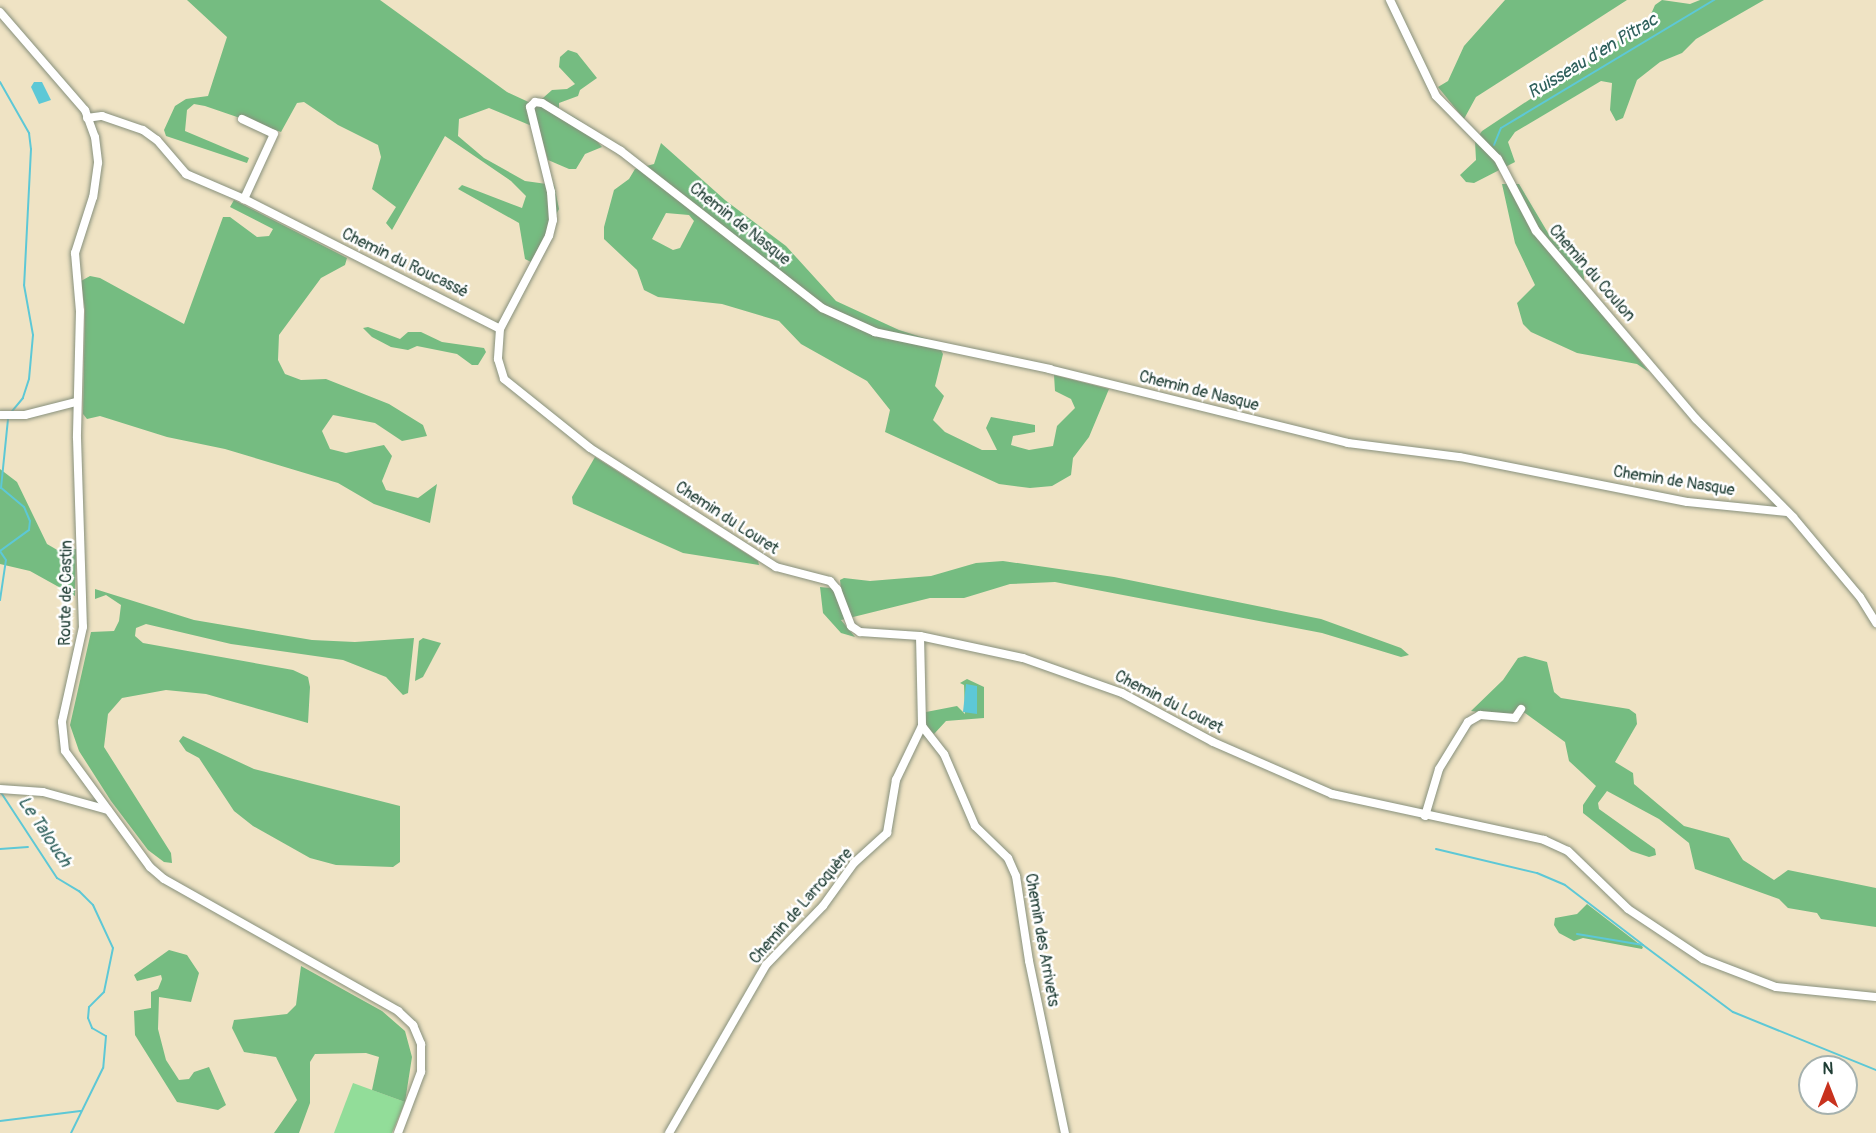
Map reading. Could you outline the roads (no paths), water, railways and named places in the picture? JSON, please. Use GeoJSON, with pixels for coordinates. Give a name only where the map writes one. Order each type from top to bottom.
{"type":"FeatureCollection","features":[{"type":"Feature","properties":{"kind":"street","name":"Chemin du Coulon"},"geometry":{"type":"LineString","coordinates":[[1390,0],[1436,96],[1498,159],[1536,231],[1696,419],[1787,512]]}},
{"type":"Feature","properties":{"kind":"street","name":"Route de Castin"},"geometry":{"type":"LineString","coordinates":[[0,12],[75,96],[87,118],[98,163],[93,197],[75,253],[80,311],[76,402],[83,627],[62,736],[71,764],[150,867],[179,890],[405,1017],[418,1034],[422,1056],[417,1086],[398,1133]]}},
{"type":"Feature","properties":{"kind":"street","name":"Chemin de Nasque"},"geometry":{"type":"LineString","coordinates":[[500,329],[549,236],[553,220],[551,192],[530,111],[532,104],[542,103],[628,156],[822,308],[875,332],[1050,369],[1348,443],[1448,455],[1687,502],[1787,512]]}},
{"type":"Feature","properties":{"kind":"street","name":"Chemin du Roucassé"},"geometry":{"type":"LineString","coordinates":[[87,118],[102,116],[143,130],[157,140],[186,174],[244,198],[500,329]]}},
{"type":"Feature","properties":{"kind":"street"},"geometry":{"type":"LineString","coordinates":[[242,119],[274,134],[244,198]]}},
{"type":"Feature","properties":{"kind":"street","name":"Chemin du Louret"},"geometry":{"type":"LineString","coordinates":[[500,329],[498,359],[510,388],[590,448],[776,567],[830,580],[837,589],[851,626],[870,633],[920,636],[989,649],[1060,670],[1122,693],[1297,781],[1425,816],[1556,845],[1568,851],[1628,909],[1703,959],[1756,981],[1876,997]]}},
{"type":"Feature","properties":{"kind":"street"},"geometry":{"type":"LineString","coordinates":[[0,415],[25,415],[76,402]]}},
{"type":"Feature","properties":{"kind":"street"},"geometry":{"type":"LineString","coordinates":[[1787,512],[1860,597],[1876,623]]}},
{"type":"Feature","properties":{"kind":"street"},"geometry":{"type":"LineString","coordinates":[[920,636],[922,726]]}},
{"type":"Feature","properties":{"kind":"street"},"geometry":{"type":"LineString","coordinates":[[1425,816],[1439,769],[1468,722],[1480,715],[1515,718],[1521,709]]}},
{"type":"Feature","properties":{"kind":"street","name":"Chemin de Larroquère"},"geometry":{"type":"LineString","coordinates":[[669,1133],[766,965],[823,906],[854,863],[887,833],[896,780],[922,726]]}},
{"type":"Feature","properties":{"kind":"street","name":"Chemin des Arrivets"},"geometry":{"type":"LineString","coordinates":[[922,726],[944,754],[975,826],[1013,867],[1065,1133]]}},
{"type":"Feature","properties":{"kind":"street"},"geometry":{"type":"LineString","coordinates":[[0,789],[42,792],[108,810]]}},
{"type":"Feature","properties":{"kind":"water"},"geometry":{"type":"Polygon","coordinates":[[[34,82],[42,82],[51,100],[39,104],[31,87],[34,82]]]}},
{"type":"Feature","properties":{"kind":"water"},"geometry":{"type":"Polygon","coordinates":[[[966,684],[977,686],[977,714],[963,712],[966,684]]]}},
{"type":"Feature","properties":{"kind":"waterway","name":"Ruisseau d'en Pitrac"},"geometry":{"type":"LineString","coordinates":[[1494,145],[1501,128],[1714,0]]}},
{"type":"Feature","properties":{"kind":"waterway","name":"Le Talouch"},"geometry":{"type":"LineString","coordinates":[[0,82],[29,133],[31,149],[24,285],[33,335],[29,379],[23,398],[12,411]]}},
{"type":"Feature","properties":{"kind":"waterway","name":"Le Talouch"},"geometry":{"type":"LineString","coordinates":[[0,600],[6,560],[0,551],[29,530],[30,521],[24,507],[1,488],[8,419]]}},
{"type":"Feature","properties":{"kind":"waterway","name":"Le Talouch"},"geometry":{"type":"LineString","coordinates":[[0,791],[57,878],[79,891],[93,905],[113,948],[104,992],[89,1007],[88,1018],[92,1028],[106,1036],[103,1068],[71,1133]]}},
{"type":"Feature","properties":{"kind":"waterway"},"geometry":{"type":"LineString","coordinates":[[0,849],[28,847]]}},
{"type":"Feature","properties":{"kind":"waterway"},"geometry":{"type":"LineString","coordinates":[[1436,849],[1537,873],[1565,885],[1642,944]]}},
{"type":"Feature","properties":{"kind":"waterway"},"geometry":{"type":"LineString","coordinates":[[1577,934],[1643,945],[1733,1012],[1876,1070]]}},
{"type":"Feature","properties":{"kind":"waterway"},"geometry":{"type":"LineString","coordinates":[[0,1121],[80,1111]]}}]}
